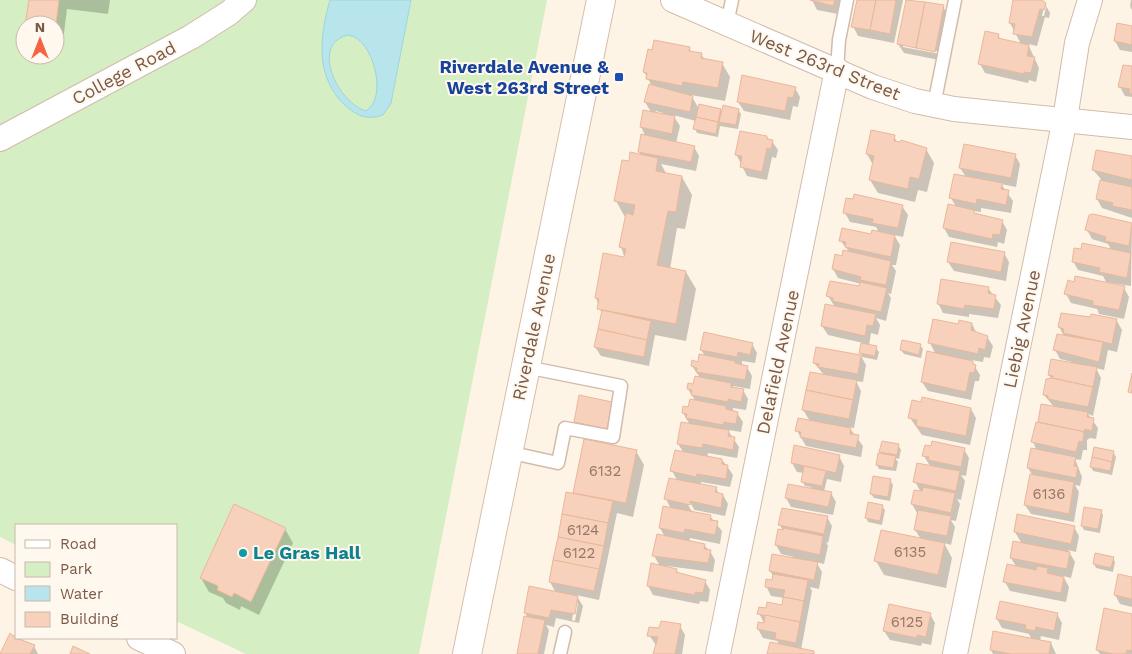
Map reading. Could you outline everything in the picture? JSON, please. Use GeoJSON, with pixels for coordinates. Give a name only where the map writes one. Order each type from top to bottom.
{"type":"FeatureCollection","features":[{"type":"Feature","properties":{"kind":"main road","name":"Riverdale Avenue"},"geometry":{"type":"LineString","coordinates":[[472,653],[508,452],[601,0]]}},
{"type":"Feature","properties":{"kind":"street","name":"College Road"},"geometry":{"type":"LineString","coordinates":[[0,140],[191,37],[229,13],[244,0]]}},
{"type":"Feature","properties":{"kind":"street","name":"West 263rd Street"},"geometry":{"type":"LineString","coordinates":[[673,0],[873,87],[934,105],[1132,127]]}},
{"type":"Feature","properties":{"kind":"street","name":"Liebig Avenue"},"geometry":{"type":"LineString","coordinates":[[955,654],[1065,119],[1078,43],[1089,2]]}},
{"type":"Feature","properties":{"kind":"street","name":"Delafield Avenue"},"geometry":{"type":"LineString","coordinates":[[718,654],[837,70]]}},
{"type":"Feature","properties":{"kind":"street"},"geometry":{"type":"LineString","coordinates":[[0,570],[15,578]]}},
{"type":"Feature","properties":{"kind":"lane"},"geometry":{"type":"LineString","coordinates":[[727,24],[732,0]]}},
{"type":"Feature","properties":{"kind":"lane"},"geometry":{"type":"LineString","coordinates":[[837,70],[839,40],[847,0]]}},
{"type":"Feature","properties":{"kind":"lane"},"geometry":{"type":"LineString","coordinates":[[934,105],[955,0]]}},
{"type":"Feature","properties":{"kind":"lane"},"geometry":{"type":"LineString","coordinates":[[508,452],[558,463],[565,428],[613,437],[621,386],[526,367]]}},
{"type":"Feature","properties":{"kind":"lane"},"geometry":{"type":"LineString","coordinates":[[560,654],[565,632]]}},
{"type":"Feature","properties":{"kind":"green space"},"geometry":{"type":"Polygon","coordinates":[[[0,0],[547,0],[419,654],[246,654],[178,622],[178,524],[15,524],[15,544],[0,537],[0,0]]]}},
{"type":"Feature","properties":{"kind":"water"},"geometry":{"type":"Polygon","coordinates":[[[330,0],[411,0],[391,103],[383,115],[364,117],[356,113],[347,107],[329,84],[322,57],[326,14],[330,0]],[[349,35],[337,40],[331,49],[329,60],[337,85],[355,105],[366,111],[373,104],[377,83],[371,58],[358,39],[349,35]]]}},
{"type":"Feature","properties":{"kind":"building"},"geometry":{"type":"Polygon","coordinates":[[[29,0],[59,0],[57,15],[27,15],[29,0]]]}},
{"type":"Feature","properties":{"kind":"building"},"geometry":{"type":"Polygon","coordinates":[[[810,0],[835,0],[833,6],[810,0]]]}},
{"type":"Feature","properties":{"kind":"building"},"geometry":{"type":"Polygon","coordinates":[[[857,0],[876,0],[870,30],[851,27],[857,0]]]}},
{"type":"Feature","properties":{"kind":"building"},"geometry":{"type":"Polygon","coordinates":[[[876,0],[896,0],[890,34],[870,30],[876,0]]]}},
{"type":"Feature","properties":{"kind":"building"},"geometry":{"type":"Polygon","coordinates":[[[906,0],[925,2],[916,48],[897,44],[906,0]]]}},
{"type":"Feature","properties":{"kind":"building"},"geometry":{"type":"Polygon","coordinates":[[[1013,0],[1042,0],[1046,3],[1044,10],[1040,9],[1032,37],[1013,34],[1015,24],[1009,23],[1013,0]]]}},
{"type":"Feature","properties":{"kind":"building"},"geometry":{"type":"Polygon","coordinates":[[[925,2],[944,5],[935,52],[916,48],[925,2]]]}},
{"type":"Feature","properties":{"kind":"building"},"geometry":{"type":"Polygon","coordinates":[[[1117,23],[1132,26],[1132,45],[1114,41],[1117,23]]]}},
{"type":"Feature","properties":{"kind":"building"},"geometry":{"type":"Polygon","coordinates":[[[985,31],[999,34],[998,38],[1029,45],[1027,56],[1035,57],[1031,73],[1024,72],[1024,74],[978,64],[985,31]]]}},
{"type":"Feature","properties":{"kind":"building"},"geometry":{"type":"Polygon","coordinates":[[[654,40],[690,47],[689,51],[702,53],[701,58],[723,62],[718,88],[683,82],[682,86],[646,79],[647,73],[643,72],[648,49],[652,50],[654,40]]]}},
{"type":"Feature","properties":{"kind":"building"},"geometry":{"type":"Polygon","coordinates":[[[1123,65],[1132,66],[1132,94],[1129,93],[1130,89],[1118,87],[1123,65]]]}},
{"type":"Feature","properties":{"kind":"building"},"geometry":{"type":"Polygon","coordinates":[[[742,75],[796,87],[793,98],[788,97],[785,111],[737,102],[742,75]]]}},
{"type":"Feature","properties":{"kind":"building"},"geometry":{"type":"Polygon","coordinates":[[[649,84],[693,96],[690,112],[644,102],[649,84]]]}},
{"type":"Feature","properties":{"kind":"building"},"geometry":{"type":"Polygon","coordinates":[[[699,104],[721,109],[718,122],[696,117],[699,104]]]}},
{"type":"Feature","properties":{"kind":"building"},"geometry":{"type":"Polygon","coordinates":[[[723,105],[739,109],[736,125],[719,122],[723,105]]]}},
{"type":"Feature","properties":{"kind":"building"},"geometry":{"type":"Polygon","coordinates":[[[643,110],[675,116],[672,134],[640,127],[643,110]]]}},
{"type":"Feature","properties":{"kind":"building"},"geometry":{"type":"Polygon","coordinates":[[[696,117],[718,122],[716,134],[693,129],[696,117]]]}},
{"type":"Feature","properties":{"kind":"building"},"geometry":{"type":"Polygon","coordinates":[[[871,130],[895,135],[894,141],[900,142],[901,140],[927,148],[919,179],[910,177],[908,189],[869,180],[874,156],[866,154],[871,130]]]}},
{"type":"Feature","properties":{"kind":"building"},"geometry":{"type":"Polygon","coordinates":[[[740,131],[767,136],[767,139],[773,140],[771,149],[767,148],[762,172],[740,167],[742,156],[735,155],[740,131]]]}},
{"type":"Feature","properties":{"kind":"building"},"geometry":{"type":"Polygon","coordinates":[[[641,134],[695,146],[691,162],[638,152],[641,134]]]}},
{"type":"Feature","properties":{"kind":"building"},"geometry":{"type":"Polygon","coordinates":[[[964,144],[1016,154],[1011,178],[959,168],[964,144]]]}},
{"type":"Feature","properties":{"kind":"building"},"geometry":{"type":"Polygon","coordinates":[[[1096,150],[1132,156],[1132,180],[1092,170],[1096,150]]]}},
{"type":"Feature","properties":{"kind":"building"},"geometry":{"type":"Polygon","coordinates":[[[630,152],[658,158],[656,171],[682,176],[676,212],[668,211],[657,265],[686,271],[676,324],[597,309],[599,299],[595,298],[603,253],[624,257],[626,249],[619,247],[626,213],[633,215],[635,205],[614,201],[622,160],[629,161],[630,152]]]}},
{"type":"Feature","properties":{"kind":"building"},"geometry":{"type":"Polygon","coordinates":[[[954,174],[1003,183],[1001,189],[1009,190],[1006,205],[977,199],[976,204],[949,198],[954,174]]]}},
{"type":"Feature","properties":{"kind":"building"},"geometry":{"type":"Polygon","coordinates":[[[1100,180],[1132,187],[1132,210],[1112,206],[1113,203],[1096,199],[1100,180]]]}},
{"type":"Feature","properties":{"kind":"building"},"geometry":{"type":"Polygon","coordinates":[[[854,194],[903,205],[898,228],[872,223],[873,219],[843,213],[846,198],[853,199],[854,194]]]}},
{"type":"Feature","properties":{"kind":"building"},"geometry":{"type":"Polygon","coordinates":[[[948,204],[974,210],[974,213],[1003,220],[1000,235],[993,234],[992,239],[943,228],[948,204]]]}},
{"type":"Feature","properties":{"kind":"building"},"geometry":{"type":"Polygon","coordinates":[[[1093,214],[1132,223],[1129,246],[1105,241],[1106,237],[1085,230],[1089,215],[1093,214]]]}},
{"type":"Feature","properties":{"kind":"building"},"geometry":{"type":"Polygon","coordinates":[[[842,228],[871,234],[872,230],[895,235],[891,257],[845,247],[846,242],[839,241],[842,228]]]}},
{"type":"Feature","properties":{"kind":"building"},"geometry":{"type":"Polygon","coordinates":[[[951,242],[1005,252],[1001,272],[947,262],[951,242]]]}},
{"type":"Feature","properties":{"kind":"building"},"geometry":{"type":"Polygon","coordinates":[[[1082,243],[1131,253],[1127,278],[1099,272],[1100,268],[1072,262],[1074,248],[1081,249],[1082,243]]]}},
{"type":"Feature","properties":{"kind":"building"},"geometry":{"type":"Polygon","coordinates":[[[843,250],[891,261],[886,285],[860,280],[861,277],[832,269],[835,254],[842,256],[843,250]]]}},
{"type":"Feature","properties":{"kind":"building"},"geometry":{"type":"Polygon","coordinates":[[[1075,276],[1125,286],[1119,310],[1093,305],[1093,301],[1064,294],[1068,280],[1074,282],[1075,276]]]}},
{"type":"Feature","properties":{"kind":"building"},"geometry":{"type":"Polygon","coordinates":[[[941,279],[989,287],[988,293],[996,295],[994,309],[965,305],[964,309],[937,304],[941,279]]]}},
{"type":"Feature","properties":{"kind":"building"},"geometry":{"type":"Polygon","coordinates":[[[830,281],[859,286],[860,282],[887,288],[881,312],[833,301],[833,298],[826,296],[830,281]]]}},
{"type":"Feature","properties":{"kind":"building"},"geometry":{"type":"Polygon","coordinates":[[[825,304],[876,314],[873,326],[867,325],[865,336],[821,326],[825,304]]]}},
{"type":"Feature","properties":{"kind":"building"},"geometry":{"type":"Polygon","coordinates":[[[602,310],[651,321],[647,340],[598,329],[602,310]]]}},
{"type":"Feature","properties":{"kind":"building"},"geometry":{"type":"Polygon","coordinates":[[[1061,313],[1090,317],[1091,314],[1117,319],[1112,344],[1063,333],[1064,329],[1058,327],[1061,313]]]}},
{"type":"Feature","properties":{"kind":"building"},"geometry":{"type":"Polygon","coordinates":[[[933,319],[958,324],[959,320],[972,323],[971,330],[988,336],[985,350],[979,348],[978,354],[928,343],[933,319]]]}},
{"type":"Feature","properties":{"kind":"building"},"geometry":{"type":"Polygon","coordinates":[[[598,329],[647,340],[644,357],[594,347],[598,329]]]}},
{"type":"Feature","properties":{"kind":"building"},"geometry":{"type":"Polygon","coordinates":[[[704,332],[753,343],[750,355],[738,352],[737,357],[700,350],[704,332]]]}},
{"type":"Feature","properties":{"kind":"building"},"geometry":{"type":"Polygon","coordinates":[[[1057,334],[1103,342],[1099,362],[1053,350],[1057,334]]]}},
{"type":"Feature","properties":{"kind":"building"},"geometry":{"type":"Polygon","coordinates":[[[902,340],[921,344],[919,355],[900,350],[902,340]]]}},
{"type":"Feature","properties":{"kind":"building"},"geometry":{"type":"Polygon","coordinates":[[[861,343],[877,346],[875,356],[859,353],[861,343]]]}},
{"type":"Feature","properties":{"kind":"building"},"geometry":{"type":"Polygon","coordinates":[[[816,347],[861,355],[858,374],[818,367],[819,364],[813,363],[816,347]]]}},
{"type":"Feature","properties":{"kind":"building"},"geometry":{"type":"Polygon","coordinates":[[[927,351],[973,361],[973,364],[976,365],[974,373],[970,372],[966,392],[921,382],[927,351]]]}},
{"type":"Feature","properties":{"kind":"building"},"geometry":{"type":"Polygon","coordinates":[[[699,354],[735,361],[735,363],[748,366],[745,380],[696,372],[697,368],[691,366],[692,360],[698,362],[699,354]]]}},
{"type":"Feature","properties":{"kind":"building"},"geometry":{"type":"Polygon","coordinates":[[[1051,359],[1097,367],[1093,387],[1052,378],[1053,376],[1048,375],[1051,359]]]}},
{"type":"Feature","properties":{"kind":"building"},"geometry":{"type":"Polygon","coordinates":[[[810,372],[857,380],[853,400],[806,390],[810,372]]]}},
{"type":"Feature","properties":{"kind":"building"},"geometry":{"type":"Polygon","coordinates":[[[1132,373],[1132,393],[1128,392],[1132,373]]]}},
{"type":"Feature","properties":{"kind":"building"},"geometry":{"type":"Polygon","coordinates":[[[695,376],[731,383],[731,387],[744,389],[741,402],[728,399],[728,402],[691,395],[692,390],[687,389],[688,383],[693,384],[695,376]]]}},
{"type":"Feature","properties":{"kind":"building"},"geometry":{"type":"Polygon","coordinates":[[[1052,378],[1093,387],[1088,407],[1048,399],[1048,396],[1043,395],[1046,379],[1052,378]]]}},
{"type":"Feature","properties":{"kind":"building"},"geometry":{"type":"Polygon","coordinates":[[[806,390],[853,400],[849,419],[802,410],[806,390]]]}},
{"type":"Feature","properties":{"kind":"building"},"geometry":{"type":"Polygon","coordinates":[[[579,395],[612,402],[607,429],[574,422],[579,395]]]}},
{"type":"Feature","properties":{"kind":"building"},"geometry":{"type":"Polygon","coordinates":[[[922,397],[971,408],[966,436],[916,426],[917,420],[908,418],[912,400],[921,402],[922,397]]]}},
{"type":"Feature","properties":{"kind":"building"},"geometry":{"type":"Polygon","coordinates":[[[690,399],[726,406],[726,409],[738,412],[736,424],[724,422],[723,425],[686,418],[687,414],[682,413],[683,406],[688,407],[690,399]]]}},
{"type":"Feature","properties":{"kind":"building"},"geometry":{"type":"Polygon","coordinates":[[[1041,404],[1088,412],[1087,417],[1094,418],[1092,431],[1085,429],[1084,432],[1038,422],[1041,404]]]}},
{"type":"Feature","properties":{"kind":"building"},"geometry":{"type":"Polygon","coordinates":[[[798,418],[851,428],[850,434],[859,435],[856,448],[800,437],[801,432],[795,431],[798,418]]]}},
{"type":"Feature","properties":{"kind":"building"},"geometry":{"type":"Polygon","coordinates":[[[681,422],[729,430],[728,436],[735,437],[733,450],[703,444],[702,448],[677,444],[681,422]]]}},
{"type":"Feature","properties":{"kind":"building"},"geometry":{"type":"Polygon","coordinates":[[[1036,422],[1081,431],[1084,433],[1083,442],[1079,441],[1076,452],[1031,442],[1036,422]]]}},
{"type":"Feature","properties":{"kind":"building"},"geometry":{"type":"Polygon","coordinates":[[[584,439],[637,450],[626,503],[573,493],[584,439]]]}},
{"type":"Feature","properties":{"kind":"building"},"geometry":{"type":"Polygon","coordinates":[[[882,441],[899,444],[897,455],[879,452],[882,441]]]}},
{"type":"Feature","properties":{"kind":"building"},"geometry":{"type":"Polygon","coordinates":[[[932,441],[965,448],[961,467],[928,460],[929,457],[922,456],[925,445],[931,446],[932,441]]]}},
{"type":"Feature","properties":{"kind":"building"},"geometry":{"type":"Polygon","coordinates":[[[794,445],[840,455],[836,473],[791,463],[794,445]]]}},
{"type":"Feature","properties":{"kind":"building"},"geometry":{"type":"Polygon","coordinates":[[[1094,447],[1114,451],[1112,462],[1092,457],[1094,447]]]}},
{"type":"Feature","properties":{"kind":"building"},"geometry":{"type":"Polygon","coordinates":[[[1031,448],[1076,457],[1074,466],[1078,467],[1076,478],[1027,468],[1031,448]]]}},
{"type":"Feature","properties":{"kind":"building"},"geometry":{"type":"Polygon","coordinates":[[[675,450],[722,459],[722,464],[728,465],[726,479],[697,474],[696,477],[670,471],[675,450]]]}},
{"type":"Feature","properties":{"kind":"building"},"geometry":{"type":"Polygon","coordinates":[[[878,453],[896,456],[893,468],[876,465],[878,453]]]}},
{"type":"Feature","properties":{"kind":"building"},"geometry":{"type":"Polygon","coordinates":[[[1092,457],[1112,462],[1110,471],[1090,467],[1092,457]]]}},
{"type":"Feature","properties":{"kind":"building"},"geometry":{"type":"Polygon","coordinates":[[[917,463],[960,471],[956,491],[913,482],[917,463]]]}},
{"type":"Feature","properties":{"kind":"building"},"geometry":{"type":"Polygon","coordinates":[[[804,466],[826,471],[822,486],[801,482],[804,466]]]}},
{"type":"Feature","properties":{"kind":"building"},"geometry":{"type":"Polygon","coordinates":[[[1030,474],[1074,482],[1069,514],[1024,505],[1030,474]]]}},
{"type":"Feature","properties":{"kind":"building"},"geometry":{"type":"Polygon","coordinates":[[[873,476],[891,479],[888,497],[870,494],[873,476]]]}},
{"type":"Feature","properties":{"kind":"building"},"geometry":{"type":"Polygon","coordinates":[[[669,478],[717,487],[715,492],[723,494],[721,508],[690,501],[690,505],[664,499],[669,478]]]}},
{"type":"Feature","properties":{"kind":"building"},"geometry":{"type":"Polygon","coordinates":[[[788,484],[832,492],[828,507],[785,498],[788,484]]]}},
{"type":"Feature","properties":{"kind":"building"},"geometry":{"type":"Polygon","coordinates":[[[923,487],[955,493],[951,513],[911,504],[914,490],[922,491],[923,487]]]}},
{"type":"Feature","properties":{"kind":"building"},"geometry":{"type":"Polygon","coordinates":[[[566,492],[613,501],[608,523],[562,514],[566,492]]]}},
{"type":"Feature","properties":{"kind":"building"},"geometry":{"type":"Polygon","coordinates":[[[868,502],[883,505],[880,521],[865,518],[868,502]]]}},
{"type":"Feature","properties":{"kind":"building","name":"Le Gras Hall"},"geometry":{"type":"Polygon","coordinates":[[[234,504],[286,528],[251,602],[234,593],[232,597],[217,590],[218,586],[200,578],[234,504]]]}},
{"type":"Feature","properties":{"kind":"building"},"geometry":{"type":"Polygon","coordinates":[[[663,506],[711,515],[710,520],[718,521],[715,535],[685,529],[684,533],[659,528],[663,506]]]}},
{"type":"Feature","properties":{"kind":"building"},"geometry":{"type":"Polygon","coordinates":[[[1084,507],[1102,510],[1098,529],[1081,526],[1084,507]]]}},
{"type":"Feature","properties":{"kind":"building"},"geometry":{"type":"Polygon","coordinates":[[[782,508],[828,516],[824,534],[778,525],[782,508]]]}},
{"type":"Feature","properties":{"kind":"building"},"geometry":{"type":"Polygon","coordinates":[[[918,510],[951,516],[947,536],[914,530],[918,510]]]}},
{"type":"Feature","properties":{"kind":"building"},"geometry":{"type":"Polygon","coordinates":[[[562,514],[608,523],[604,546],[558,537],[562,514]]]}},
{"type":"Feature","properties":{"kind":"building"},"geometry":{"type":"Polygon","coordinates":[[[1017,514],[1075,526],[1071,544],[1014,532],[1017,514]]]}},
{"type":"Feature","properties":{"kind":"building"},"geometry":{"type":"Polygon","coordinates":[[[784,528],[823,536],[820,555],[775,545],[778,529],[783,530],[784,528]]]}},
{"type":"Feature","properties":{"kind":"building"},"geometry":{"type":"Polygon","coordinates":[[[881,530],[945,543],[938,575],[874,561],[881,530]]]}},
{"type":"Feature","properties":{"kind":"building"},"geometry":{"type":"Polygon","coordinates":[[[657,534],[705,544],[704,549],[711,550],[708,563],[652,556],[657,534]]]}},
{"type":"Feature","properties":{"kind":"building"},"geometry":{"type":"Polygon","coordinates":[[[558,537],[604,546],[599,570],[553,560],[558,537]]]}},
{"type":"Feature","properties":{"kind":"building"},"geometry":{"type":"Polygon","coordinates":[[[1013,541],[1070,552],[1067,569],[1010,558],[1013,541]]]}},
{"type":"Feature","properties":{"kind":"building"},"geometry":{"type":"Polygon","coordinates":[[[1095,553],[1114,557],[1111,568],[1093,564],[1095,553]]]}},
{"type":"Feature","properties":{"kind":"building"},"geometry":{"type":"Polygon","coordinates":[[[772,554],[818,562],[814,580],[769,571],[772,554]]]}},
{"type":"Feature","properties":{"kind":"building"},"geometry":{"type":"Polygon","coordinates":[[[553,560],[599,569],[594,591],[549,582],[553,560]]]}},
{"type":"Feature","properties":{"kind":"building"},"geometry":{"type":"Polygon","coordinates":[[[651,563],[677,569],[676,572],[706,580],[703,593],[695,592],[695,595],[647,586],[651,563]]]}},
{"type":"Feature","properties":{"kind":"building"},"geometry":{"type":"Polygon","coordinates":[[[1007,564],[1036,570],[1037,566],[1048,568],[1047,573],[1064,577],[1061,593],[1003,582],[1007,564]]]}},
{"type":"Feature","properties":{"kind":"building"},"geometry":{"type":"Polygon","coordinates":[[[773,574],[808,580],[804,601],[783,597],[785,590],[765,587],[766,579],[772,580],[773,574]]]}},
{"type":"Feature","properties":{"kind":"building"},"geometry":{"type":"Polygon","coordinates":[[[1118,574],[1132,577],[1132,599],[1114,595],[1118,574]]]}},
{"type":"Feature","properties":{"kind":"building"},"geometry":{"type":"Polygon","coordinates":[[[529,586],[578,596],[575,614],[551,610],[549,618],[524,613],[529,586]]]}},
{"type":"Feature","properties":{"kind":"building"},"geometry":{"type":"Polygon","coordinates":[[[783,597],[804,601],[800,622],[757,614],[759,607],[766,608],[767,602],[782,605],[783,597]]]}},
{"type":"Feature","properties":{"kind":"building"},"geometry":{"type":"Polygon","coordinates":[[[1000,601],[1058,613],[1054,631],[1036,627],[1035,631],[1025,629],[1026,625],[996,619],[1000,601]]]}},
{"type":"Feature","properties":{"kind":"building"},"geometry":{"type":"Polygon","coordinates":[[[889,604],[931,613],[926,637],[917,635],[917,638],[883,631],[889,604]]]}},
{"type":"Feature","properties":{"kind":"building"},"geometry":{"type":"Polygon","coordinates":[[[1104,608],[1132,614],[1132,651],[1127,650],[1126,654],[1113,654],[1096,650],[1104,608]]]}},
{"type":"Feature","properties":{"kind":"building"},"geometry":{"type":"Polygon","coordinates":[[[765,615],[800,622],[796,643],[775,639],[776,633],[757,629],[758,622],[764,623],[765,615]]]}},
{"type":"Feature","properties":{"kind":"building"},"geometry":{"type":"Polygon","coordinates":[[[524,616],[545,620],[538,654],[517,654],[524,616]]]}},
{"type":"Feature","properties":{"kind":"building"},"geometry":{"type":"Polygon","coordinates":[[[661,621],[681,624],[675,654],[653,654],[658,637],[647,636],[649,627],[659,628],[661,621]]]}},
{"type":"Feature","properties":{"kind":"building"},"geometry":{"type":"Polygon","coordinates":[[[993,631],[1051,642],[1049,654],[1011,654],[990,650],[993,631]]]}},
{"type":"Feature","properties":{"kind":"building"},"geometry":{"type":"Polygon","coordinates":[[[10,633],[15,639],[35,645],[30,654],[0,654],[10,633]]]}},
{"type":"Feature","properties":{"kind":"building"},"geometry":{"type":"Polygon","coordinates":[[[770,642],[814,651],[814,654],[767,654],[770,642]]]}},
{"type":"Feature","properties":{"kind":"building"},"geometry":{"type":"Polygon","coordinates":[[[73,646],[90,654],[70,654],[73,646]]]}},
{"type":"Feature","properties":{"kind":"place","name":"Riverdale Avenue & West 263rd Street"},"geometry":{"type":"Point","coordinates":[619,77]}},
{"type":"Feature","properties":{"kind":"place","name":"Le Gras Hall"},"geometry":{"type":"Point","coordinates":[243,553]}}]}
